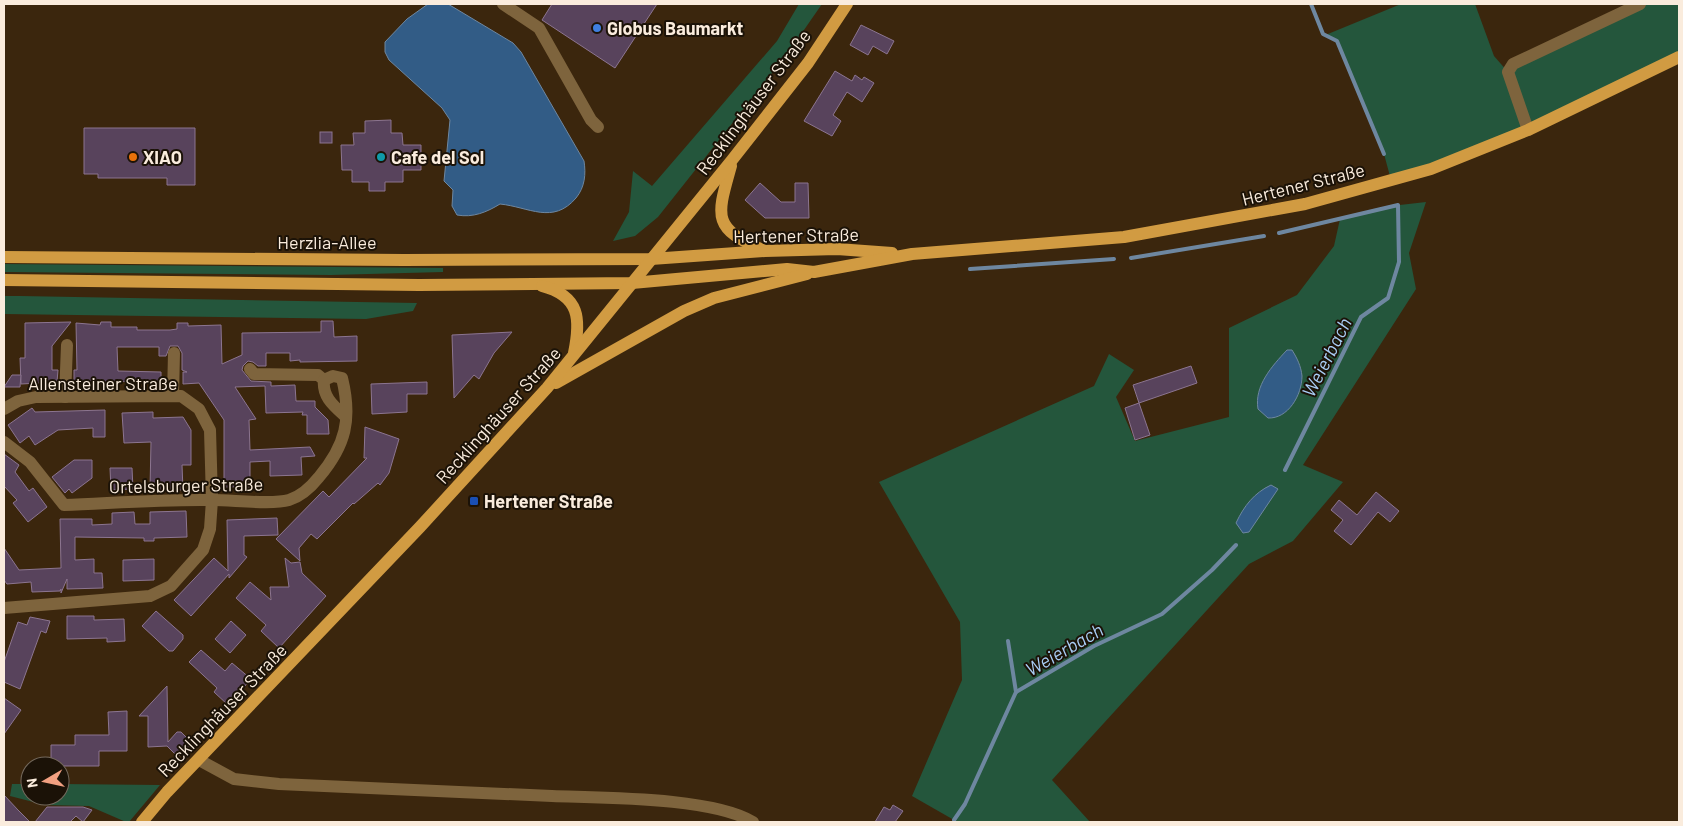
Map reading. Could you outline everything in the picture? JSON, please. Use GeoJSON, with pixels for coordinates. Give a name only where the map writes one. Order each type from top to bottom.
{"type":"FeatureCollection","features":[{"type":"Feature","properties":{"kind":"main road","name":"Recklinghäuser Straße"},"geometry":{"type":"LineString","coordinates":[[142,822],[167,792],[420,527],[547,388],[808,63],[847,4]]}},
{"type":"Feature","properties":{"kind":"main road","name":"Hertener Straße"},"geometry":{"type":"LineString","coordinates":[[632,283],[787,269],[814,272],[912,254],[1124,237],[1287,208],[1431,169],[1528,130],[1679,57]]}},
{"type":"Feature","properties":{"kind":"main road"},"geometry":{"type":"LineString","coordinates":[[732,160],[720,210],[724,226],[736,238],[765,251]]}},
{"type":"Feature","properties":{"kind":"main road","name":"Hertener Straße"},"geometry":{"type":"LineString","coordinates":[[651,258],[837,249],[912,254]]}},
{"type":"Feature","properties":{"kind":"main road","name":"Herzlia-Allee"},"geometry":{"type":"LineString","coordinates":[[4,257],[304,260],[651,258]]}},
{"type":"Feature","properties":{"kind":"main road"},"geometry":{"type":"LineString","coordinates":[[547,388],[684,311],[714,298],[814,272]]}},
{"type":"Feature","properties":{"kind":"main road"},"geometry":{"type":"LineString","coordinates":[[4,280],[419,285],[632,283]]}},
{"type":"Feature","properties":{"kind":"main road"},"geometry":{"type":"LineString","coordinates":[[530,283],[550,288],[564,295],[577,311],[579,328],[574,356]]}},
{"type":"Feature","properties":{"kind":"street"},"geometry":{"type":"LineString","coordinates":[[503,4],[539,28],[591,120],[598,127]]}},
{"type":"Feature","properties":{"kind":"street"},"geometry":{"type":"LineString","coordinates":[[1528,130],[1508,72],[1513,64],[1640,4]]}},
{"type":"Feature","properties":{"kind":"street"},"geometry":{"type":"LineString","coordinates":[[65,397],[67,345]]}},
{"type":"Feature","properties":{"kind":"street"},"geometry":{"type":"LineString","coordinates":[[173,396],[174,353]]}},
{"type":"Feature","properties":{"kind":"street"},"geometry":{"type":"LineString","coordinates":[[250,369],[254,374],[318,376],[324,380],[323,390],[328,400],[346,417]]}},
{"type":"Feature","properties":{"kind":"street","name":"Ortelsburger Straße"},"geometry":{"type":"LineString","coordinates":[[4,442],[30,462],[64,505],[212,500],[288,501],[303,494],[339,452],[347,402],[342,378],[333,376],[324,380]]}},
{"type":"Feature","properties":{"kind":"street","name":"Allensteiner Straße"},"geometry":{"type":"LineString","coordinates":[[4,409],[18,401],[36,397],[180,396],[199,409],[210,430],[212,500],[210,529],[203,550],[171,586],[150,596],[4,608]]}},
{"type":"Feature","properties":{"kind":"street"},"geometry":{"type":"LineString","coordinates":[[199,760],[234,779],[261,782],[608,798],[697,805],[744,816],[753,822]]}},
{"type":"Feature","properties":{"kind":"green space"},"geometry":{"type":"Polygon","coordinates":[[[799,4],[822,4],[788,53],[658,217],[635,236],[613,241],[629,212],[633,171],[652,186],[777,41],[799,4]]]}},
{"type":"Feature","properties":{"kind":"green space"},"geometry":{"type":"Polygon","coordinates":[[[1401,4],[1475,4],[1494,56],[1508,72],[1637,4],[1679,4],[1679,57],[1528,130],[1391,180],[1384,154],[1337,41],[1323,36],[1401,4]]]}},
{"type":"Feature","properties":{"kind":"green space"},"geometry":{"type":"Polygon","coordinates":[[[1426,202],[1409,253],[1416,289],[1303,465],[1343,482],[1293,541],[1249,564],[1052,780],[1090,822],[952,822],[954,820],[912,796],[962,680],[960,622],[879,482],[1094,386],[1109,354],[1134,370],[1116,397],[1135,441],[1229,417],[1229,328],[1297,295],[1334,246],[1340,219],[1391,206],[1426,202]]]}},
{"type":"Feature","properties":{"kind":"green space"},"geometry":{"type":"Polygon","coordinates":[[[4,264],[443,268],[443,272],[331,275],[4,272],[4,264]]]}},
{"type":"Feature","properties":{"kind":"green space"},"geometry":{"type":"Polygon","coordinates":[[[4,296],[417,303],[413,311],[366,319],[4,314],[4,296]]]}},
{"type":"Feature","properties":{"kind":"green space"},"geometry":{"type":"Polygon","coordinates":[[[12,784],[20,784],[20,799],[10,796],[12,784]]]}},
{"type":"Feature","properties":{"kind":"green space"},"geometry":{"type":"Polygon","coordinates":[[[70,784],[160,785],[129,822],[89,806],[70,806],[70,784]]]}},
{"type":"Feature","properties":{"kind":"water"},"geometry":{"type":"Polygon","coordinates":[[[428,4],[448,4],[513,43],[521,52],[584,161],[585,176],[583,185],[576,198],[567,206],[549,213],[500,204],[480,214],[469,216],[457,215],[452,206],[453,190],[444,181],[450,120],[442,108],[389,60],[385,52],[385,42],[407,19],[428,4]]]}},
{"type":"Feature","properties":{"kind":"water"},"geometry":{"type":"Polygon","coordinates":[[[1287,350],[1292,350],[1300,365],[1302,376],[1300,391],[1288,410],[1282,415],[1268,418],[1258,409],[1257,401],[1261,384],[1287,350]]]}},
{"type":"Feature","properties":{"kind":"water"},"geometry":{"type":"Polygon","coordinates":[[[1271,485],[1278,489],[1249,532],[1243,533],[1236,523],[1242,511],[1255,496],[1271,485]]]}},
{"type":"Feature","properties":{"kind":"building","name":"Globus Baumarkt"},"geometry":{"type":"Polygon","coordinates":[[[552,4],[657,4],[615,68],[542,20],[552,4]]]}},
{"type":"Feature","properties":{"kind":"building"},"geometry":{"type":"Polygon","coordinates":[[[861,25],[894,41],[887,54],[873,46],[868,55],[850,45],[861,25]]]}},
{"type":"Feature","properties":{"kind":"building"},"geometry":{"type":"Polygon","coordinates":[[[835,71],[852,81],[855,75],[862,80],[864,77],[874,83],[862,102],[847,92],[833,115],[841,121],[832,136],[804,121],[835,71]]]}},
{"type":"Feature","properties":{"kind":"building","name":"Cafe del Sol"},"geometry":{"type":"Polygon","coordinates":[[[391,120],[391,133],[402,133],[403,145],[421,145],[421,170],[403,170],[403,182],[385,182],[385,191],[369,191],[369,182],[352,182],[352,170],[342,170],[341,145],[354,145],[353,133],[365,133],[365,121],[391,120]]]}},
{"type":"Feature","properties":{"kind":"building","name":"XIAO"},"geometry":{"type":"Polygon","coordinates":[[[84,128],[195,128],[195,185],[167,185],[167,178],[98,178],[98,174],[84,174],[84,128]]]}},
{"type":"Feature","properties":{"kind":"building"},"geometry":{"type":"Polygon","coordinates":[[[320,132],[332,132],[332,143],[320,143],[320,132]]]}},
{"type":"Feature","properties":{"kind":"building"},"geometry":{"type":"Polygon","coordinates":[[[760,183],[781,202],[795,202],[795,183],[808,183],[809,218],[765,218],[745,200],[760,183]]]}},
{"type":"Feature","properties":{"kind":"building"},"geometry":{"type":"Polygon","coordinates":[[[321,321],[333,321],[334,337],[357,336],[357,361],[300,362],[300,360],[290,361],[290,353],[266,353],[266,366],[258,366],[248,361],[242,370],[251,381],[271,382],[271,386],[295,385],[296,401],[315,401],[315,407],[328,420],[329,434],[307,434],[307,415],[302,415],[303,412],[266,413],[265,386],[235,387],[256,419],[249,420],[250,450],[310,447],[315,456],[301,457],[302,475],[270,476],[270,461],[250,462],[250,487],[224,487],[224,420],[199,383],[183,384],[183,372],[187,372],[182,370],[182,353],[178,346],[170,346],[166,356],[159,356],[159,347],[117,347],[118,371],[161,372],[161,382],[74,381],[74,370],[77,370],[76,323],[100,325],[101,322],[111,322],[111,327],[137,327],[137,330],[177,329],[177,323],[188,323],[188,326],[221,325],[222,364],[242,355],[242,333],[321,332],[321,321]]]}},
{"type":"Feature","properties":{"kind":"building"},"geometry":{"type":"Polygon","coordinates":[[[71,322],[52,346],[52,370],[58,370],[57,382],[21,384],[20,358],[25,358],[25,323],[71,322]]]}},
{"type":"Feature","properties":{"kind":"building"},"geometry":{"type":"Polygon","coordinates":[[[512,332],[494,353],[479,379],[474,375],[454,398],[452,335],[512,332]]]}},
{"type":"Feature","properties":{"kind":"building"},"geometry":{"type":"Polygon","coordinates":[[[1191,366],[1197,383],[1139,403],[1133,385],[1191,366]]]}},
{"type":"Feature","properties":{"kind":"building"},"geometry":{"type":"Polygon","coordinates":[[[12,375],[21,375],[20,387],[4,387],[12,375]]]}},
{"type":"Feature","properties":{"kind":"building"},"geometry":{"type":"Polygon","coordinates":[[[427,382],[427,394],[407,394],[407,412],[372,414],[371,384],[427,382]]]}},
{"type":"Feature","properties":{"kind":"building"},"geometry":{"type":"Polygon","coordinates":[[[1139,403],[1150,435],[1135,440],[1125,408],[1139,403]]]}},
{"type":"Feature","properties":{"kind":"building"},"geometry":{"type":"Polygon","coordinates":[[[32,408],[35,412],[105,410],[105,437],[93,437],[93,428],[58,430],[35,445],[29,436],[20,443],[8,425],[32,408]]]}},
{"type":"Feature","properties":{"kind":"building"},"geometry":{"type":"Polygon","coordinates":[[[153,412],[153,418],[183,417],[191,430],[191,465],[182,465],[183,490],[150,489],[151,442],[124,443],[122,413],[153,412]]]}},
{"type":"Feature","properties":{"kind":"building"},"geometry":{"type":"Polygon","coordinates":[[[365,427],[399,439],[389,473],[380,485],[378,483],[353,503],[317,539],[311,534],[299,548],[300,561],[276,539],[323,491],[329,497],[367,458],[364,458],[365,427]]]}},
{"type":"Feature","properties":{"kind":"building"},"geometry":{"type":"Polygon","coordinates":[[[4,454],[19,465],[15,472],[29,491],[33,488],[47,507],[28,522],[13,503],[17,500],[4,486],[4,454]]]}},
{"type":"Feature","properties":{"kind":"building"},"geometry":{"type":"Polygon","coordinates":[[[74,460],[92,460],[92,478],[72,493],[69,489],[65,493],[52,477],[74,460]]]}},
{"type":"Feature","properties":{"kind":"building"},"geometry":{"type":"Polygon","coordinates":[[[110,468],[132,468],[133,489],[111,490],[110,468]]]}},
{"type":"Feature","properties":{"kind":"building"},"geometry":{"type":"Polygon","coordinates":[[[1376,492],[1399,511],[1390,522],[1378,512],[1351,545],[1334,531],[1343,520],[1331,510],[1339,500],[1357,515],[1376,492]]]}},
{"type":"Feature","properties":{"kind":"building"},"geometry":{"type":"Polygon","coordinates":[[[186,511],[187,537],[154,538],[154,541],[144,541],[144,538],[75,537],[75,560],[94,559],[94,573],[102,573],[103,588],[67,589],[67,579],[61,593],[61,589],[60,591],[32,592],[31,582],[7,584],[4,580],[4,548],[19,570],[61,568],[60,519],[92,519],[92,525],[112,524],[112,513],[134,512],[135,524],[150,524],[150,512],[186,511]]]}},
{"type":"Feature","properties":{"kind":"building"},"geometry":{"type":"Polygon","coordinates":[[[277,518],[278,535],[244,536],[244,555],[247,557],[191,616],[174,600],[214,558],[228,571],[227,520],[277,518]]]}},
{"type":"Feature","properties":{"kind":"building"},"geometry":{"type":"Polygon","coordinates":[[[285,558],[291,563],[300,562],[302,573],[326,596],[279,648],[261,631],[266,625],[236,598],[250,582],[271,600],[270,587],[289,587],[285,558]]]}},
{"type":"Feature","properties":{"kind":"building"},"geometry":{"type":"Polygon","coordinates":[[[154,559],[154,580],[123,581],[123,560],[154,559]]]}},
{"type":"Feature","properties":{"kind":"building"},"geometry":{"type":"Polygon","coordinates":[[[156,611],[183,635],[183,639],[173,651],[169,651],[142,626],[156,611]]]}},
{"type":"Feature","properties":{"kind":"building"},"geometry":{"type":"Polygon","coordinates":[[[67,616],[94,616],[94,620],[124,619],[125,641],[107,642],[107,638],[67,639],[67,616]]]}},
{"type":"Feature","properties":{"kind":"building"},"geometry":{"type":"Polygon","coordinates":[[[30,617],[50,621],[46,633],[41,631],[20,689],[4,682],[4,662],[18,622],[27,625],[30,617]]]}},
{"type":"Feature","properties":{"kind":"building"},"geometry":{"type":"Polygon","coordinates":[[[231,621],[246,635],[230,653],[215,639],[231,621]]]}},
{"type":"Feature","properties":{"kind":"building"},"geometry":{"type":"Polygon","coordinates":[[[201,650],[225,671],[232,663],[251,679],[228,705],[214,692],[217,688],[189,662],[201,650]]]}},
{"type":"Feature","properties":{"kind":"building"},"geometry":{"type":"Polygon","coordinates":[[[167,686],[168,742],[177,732],[181,732],[192,743],[178,757],[167,746],[148,747],[148,716],[139,716],[167,686]]]}},
{"type":"Feature","properties":{"kind":"building"},"geometry":{"type":"Polygon","coordinates":[[[4,698],[21,710],[4,734],[4,698]]]}},
{"type":"Feature","properties":{"kind":"building"},"geometry":{"type":"Polygon","coordinates":[[[127,711],[127,751],[99,751],[99,766],[70,766],[70,756],[51,756],[51,745],[75,745],[75,735],[109,735],[108,712],[127,711]]]}},
{"type":"Feature","properties":{"kind":"building"},"geometry":{"type":"Polygon","coordinates":[[[4,795],[18,810],[30,822],[4,822],[4,795]]]}},
{"type":"Feature","properties":{"kind":"building"},"geometry":{"type":"Polygon","coordinates":[[[893,805],[903,811],[895,822],[875,822],[884,807],[890,810],[893,805]]]}},
{"type":"Feature","properties":{"kind":"building"},"geometry":{"type":"Polygon","coordinates":[[[47,807],[83,807],[92,810],[83,822],[76,816],[70,822],[35,822],[47,807]]]}},
{"type":"Feature","properties":{"kind":"waterway","name":"Weierbach"},"geometry":{"type":"LineString","coordinates":[[1311,4],[1323,34],[1337,41],[1384,154]]}},
{"type":"Feature","properties":{"kind":"waterway","name":"Weierbach"},"geometry":{"type":"LineString","coordinates":[[1279,233],[1398,205],[1399,262],[1388,298],[1361,317],[1285,470]]}},
{"type":"Feature","properties":{"kind":"waterway"},"geometry":{"type":"LineString","coordinates":[[1131,258],[1264,236]]}},
{"type":"Feature","properties":{"kind":"waterway"},"geometry":{"type":"LineString","coordinates":[[970,269],[1114,259]]}},
{"type":"Feature","properties":{"kind":"waterway","name":"Weierbach"},"geometry":{"type":"LineString","coordinates":[[954,820],[965,804],[1016,692],[1094,646],[1162,614],[1212,570],[1236,545]]}},
{"type":"Feature","properties":{"kind":"waterway"},"geometry":{"type":"LineString","coordinates":[[1008,641],[1016,692]]}},
{"type":"Feature","properties":{"kind":"place","name":"Globus Baumarkt"},"geometry":{"type":"Point","coordinates":[597,28]}},
{"type":"Feature","properties":{"kind":"place","name":"XIAO"},"geometry":{"type":"Point","coordinates":[133,157]}},
{"type":"Feature","properties":{"kind":"place","name":"Cafe del Sol"},"geometry":{"type":"Point","coordinates":[381,157]}},
{"type":"Feature","properties":{"kind":"place","name":"Hertener Straße"},"geometry":{"type":"Point","coordinates":[474,501]}}]}
